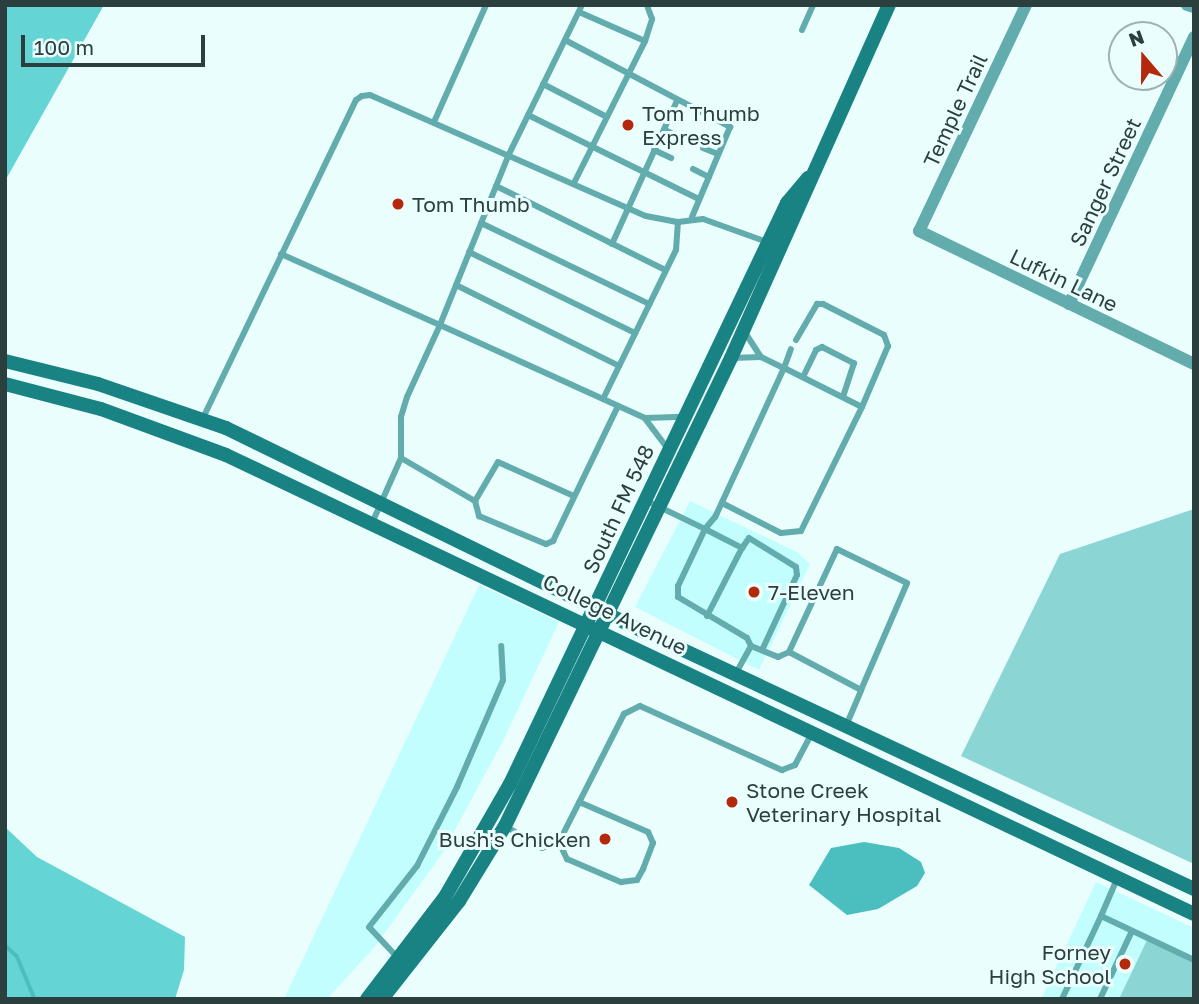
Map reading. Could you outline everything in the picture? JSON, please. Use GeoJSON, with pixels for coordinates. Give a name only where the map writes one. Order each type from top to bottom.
{"type":"FeatureCollection","features":[{"type":"Feature","properties":{"kind":"main road","name":"South FM 548"},"geometry":{"type":"LineString","coordinates":[[367,999],[399,959],[482,835],[587,624],[685,417],[811,174],[889,5]]}},
{"type":"Feature","properties":{"kind":"main road","name":"South FM 548"},"geometry":{"type":"LineString","coordinates":[[382,999],[459,901],[505,826],[731,358],[775,245]]}},
{"type":"Feature","properties":{"kind":"main road","name":"College Avenue"},"geometry":{"type":"LineString","coordinates":[[5,361],[98,384],[202,420],[381,502],[736,674],[1194,889]]}},
{"type":"Feature","properties":{"kind":"main road","name":"College Avenue"},"geometry":{"type":"LineString","coordinates":[[5,384],[101,409],[195,442],[587,624],[1194,914]]}},
{"type":"Feature","properties":{"kind":"main road"},"geometry":{"type":"LineString","coordinates":[[1117,877],[1129,859]]}},
{"type":"Feature","properties":{"kind":"street","name":"Temple Trail"},"geometry":{"type":"LineString","coordinates":[[919,231],[1026,5]]}},
{"type":"Feature","properties":{"kind":"street"},"geometry":{"type":"LineString","coordinates":[[1187,5],[1194,7]]}},
{"type":"Feature","properties":{"kind":"street","name":"Sanger Street"},"geometry":{"type":"LineString","coordinates":[[1069,304],[1194,37]]}},
{"type":"Feature","properties":{"kind":"street","name":"Lufkin Lane"},"geometry":{"type":"LineString","coordinates":[[919,231],[1194,364]]}},
{"type":"Feature","properties":{"kind":"lane"},"geometry":{"type":"LineString","coordinates":[[434,122],[486,5]]}},
{"type":"Feature","properties":{"kind":"lane"},"geometry":{"type":"LineString","coordinates":[[575,181],[645,41],[652,19],[647,5]]}},
{"type":"Feature","properties":{"kind":"lane"},"geometry":{"type":"LineString","coordinates":[[802,30],[813,5]]}},
{"type":"Feature","properties":{"kind":"lane"},"geometry":{"type":"LineString","coordinates":[[372,523],[401,458],[401,418],[407,397],[440,325],[509,154],[580,9],[645,41]]}},
{"type":"Feature","properties":{"kind":"lane"},"geometry":{"type":"LineString","coordinates":[[565,40],[677,102],[730,127],[697,198],[692,217]]}},
{"type":"Feature","properties":{"kind":"lane"},"geometry":{"type":"LineString","coordinates":[[543,84],[607,117]]}},
{"type":"Feature","properties":{"kind":"lane"},"geometry":{"type":"LineString","coordinates":[[202,420],[356,100],[370,95],[575,181],[629,208],[678,222],[692,217],[775,245]]}},
{"type":"Feature","properties":{"kind":"lane"},"geometry":{"type":"LineString","coordinates":[[612,244],[677,102]]}},
{"type":"Feature","properties":{"kind":"lane"},"geometry":{"type":"LineString","coordinates":[[528,115],[591,149],[697,198]]}},
{"type":"Feature","properties":{"kind":"lane"},"geometry":{"type":"LineString","coordinates":[[665,130],[681,138]]}},
{"type":"Feature","properties":{"kind":"lane"},"geometry":{"type":"LineString","coordinates":[[703,148],[719,154]]}},
{"type":"Feature","properties":{"kind":"lane"},"geometry":{"type":"LineString","coordinates":[[654,150],[671,158]]}},
{"type":"Feature","properties":{"kind":"lane"},"geometry":{"type":"LineString","coordinates":[[693,169],[709,177]]}},
{"type":"Feature","properties":{"kind":"lane"},"geometry":{"type":"LineString","coordinates":[[496,186],[666,270]]}},
{"type":"Feature","properties":{"kind":"lane"},"geometry":{"type":"LineString","coordinates":[[603,399],[676,250],[678,222]]}},
{"type":"Feature","properties":{"kind":"lane"},"geometry":{"type":"LineString","coordinates":[[481,223],[649,303]]}},
{"type":"Feature","properties":{"kind":"lane"},"geometry":{"type":"LineString","coordinates":[[470,252],[635,333]]}},
{"type":"Feature","properties":{"kind":"lane"},"geometry":{"type":"LineString","coordinates":[[281,254],[645,418],[685,417]]}},
{"type":"Feature","properties":{"kind":"lane"},"geometry":{"type":"LineString","coordinates":[[456,285],[619,366]]}},
{"type":"Feature","properties":{"kind":"lane"},"geometry":{"type":"LineString","coordinates":[[722,503],[781,533],[801,531],[862,407],[888,346],[884,335],[823,304],[817,304],[796,340]]}},
{"type":"Feature","properties":{"kind":"lane"},"geometry":{"type":"LineString","coordinates":[[743,329],[761,356],[862,407]]}},
{"type":"Feature","properties":{"kind":"lane"},"geometry":{"type":"LineString","coordinates":[[803,377],[816,350],[821,347],[854,363],[843,396]]}},
{"type":"Feature","properties":{"kind":"lane"},"geometry":{"type":"LineString","coordinates":[[791,349],[722,503],[705,530],[678,586],[684,604],[743,634],[751,646],[778,657],[789,652],[837,549],[907,583],[846,726]]}},
{"type":"Feature","properties":{"kind":"lane"},"geometry":{"type":"LineString","coordinates":[[731,358],[761,356]]}},
{"type":"Feature","properties":{"kind":"lane"},"geometry":{"type":"LineString","coordinates":[[574,496],[498,461],[475,501],[479,516],[541,545],[553,541],[618,406]]}},
{"type":"Feature","properties":{"kind":"lane"},"geometry":{"type":"LineString","coordinates":[[645,418],[669,450]]}},
{"type":"Feature","properties":{"kind":"lane"},"geometry":{"type":"LineString","coordinates":[[401,458],[475,501]]}},
{"type":"Feature","properties":{"kind":"lane"},"geometry":{"type":"LineString","coordinates":[[645,500],[742,548]]}},
{"type":"Feature","properties":{"kind":"lane"},"geometry":{"type":"LineString","coordinates":[[707,616],[749,538],[796,567],[797,575],[762,650]]}},
{"type":"Feature","properties":{"kind":"lane"},"geometry":{"type":"LineString","coordinates":[[399,959],[369,927],[417,866],[457,787],[503,680],[501,646]]}},
{"type":"Feature","properties":{"kind":"lane"},"geometry":{"type":"LineString","coordinates":[[736,674],[751,646]]}},
{"type":"Feature","properties":{"kind":"lane"},"geometry":{"type":"LineString","coordinates":[[789,652],[861,690]]}},
{"type":"Feature","properties":{"kind":"lane"},"geometry":{"type":"LineString","coordinates":[[505,826],[542,848],[559,842],[624,714],[640,706],[782,770],[795,765],[812,732]]}},
{"type":"Feature","properties":{"kind":"lane"},"geometry":{"type":"LineString","coordinates":[[559,842],[568,859],[621,882],[637,880],[643,869],[653,844],[648,832],[579,802]]}},
{"type":"Feature","properties":{"kind":"lane"},"geometry":{"type":"LineString","coordinates":[[1062,999],[1117,877]]}},
{"type":"Feature","properties":{"kind":"lane"},"geometry":{"type":"LineString","coordinates":[[1101,916],[1194,960]]}},
{"type":"Feature","properties":{"kind":"lane"},"geometry":{"type":"LineString","coordinates":[[1100,999],[1132,931]]}},
{"type":"Feature","properties":{"kind":"shaded area"},"geometry":{"type":"Polygon","coordinates":[[[5,5],[104,5],[5,181],[5,5]]]}},
{"type":"Feature","properties":{"kind":"shaded area"},"geometry":{"type":"Polygon","coordinates":[[[690,501],[797,552],[810,564],[759,670],[635,607],[690,501]]]}},
{"type":"Feature","properties":{"kind":"shaded area"},"geometry":{"type":"Polygon","coordinates":[[[1194,509],[1194,864],[961,756],[1060,554],[1194,509]]]}},
{"type":"Feature","properties":{"kind":"shaded area"},"geometry":{"type":"Polygon","coordinates":[[[479,585],[559,622],[503,741],[442,854],[373,949],[327,999],[284,999],[479,585]]]}},
{"type":"Feature","properties":{"kind":"shaded area"},"geometry":{"type":"Polygon","coordinates":[[[5,827],[37,857],[185,937],[184,970],[175,999],[5,999],[5,827]]]}},
{"type":"Feature","properties":{"kind":"shaded area"},"geometry":{"type":"Polygon","coordinates":[[[864,842],[899,848],[921,862],[925,873],[917,886],[878,909],[847,915],[809,885],[831,848],[864,842]]]}},
{"type":"Feature","properties":{"kind":"shaded area","name":"Forney High School"},"geometry":{"type":"Polygon","coordinates":[[[1096,882],[1194,928],[1194,999],[1041,999],[1096,882]]]}},
{"type":"Feature","properties":{"kind":"shaded area"},"geometry":{"type":"Polygon","coordinates":[[[1149,936],[1194,957],[1194,999],[1119,999],[1149,936]]]}},
{"type":"Feature","properties":{"kind":"waterway"},"geometry":{"type":"LineString","coordinates":[[5,945],[17,956],[35,999]]}},
{"type":"Feature","properties":{"kind":"place","name":"Tom Thumb Express"},"geometry":{"type":"Point","coordinates":[628,125]}},
{"type":"Feature","properties":{"kind":"place","name":"Tom Thumb"},"geometry":{"type":"Point","coordinates":[398,204]}},
{"type":"Feature","properties":{"kind":"place","name":"7-Eleven"},"geometry":{"type":"Point","coordinates":[754,592]}},
{"type":"Feature","properties":{"kind":"place","name":"Stone Creek Veterinary Hospital"},"geometry":{"type":"Point","coordinates":[732,802]}},
{"type":"Feature","properties":{"kind":"place","name":"Bush's Chicken"},"geometry":{"type":"Point","coordinates":[605,839]}},
{"type":"Feature","properties":{"kind":"place","name":"Forney High School"},"geometry":{"type":"Point","coordinates":[1125,964]}}]}
